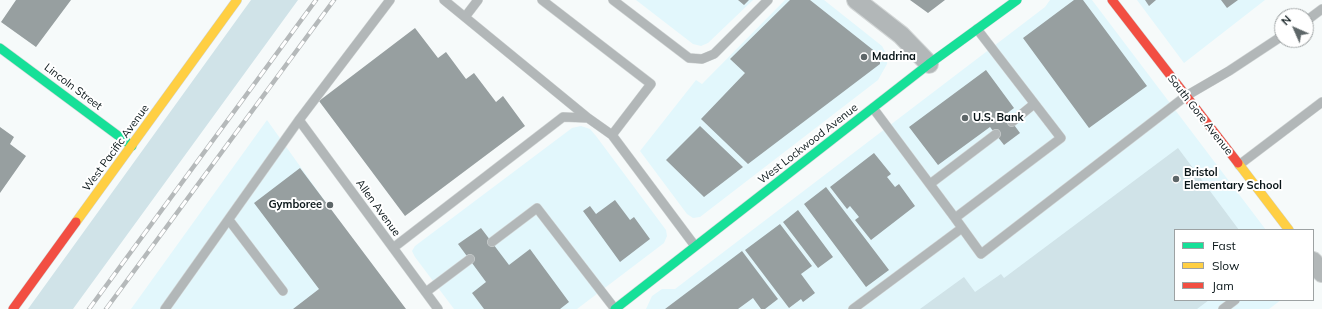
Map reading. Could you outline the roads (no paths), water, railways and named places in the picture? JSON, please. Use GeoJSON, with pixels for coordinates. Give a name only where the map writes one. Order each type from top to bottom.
{"type":"FeatureCollection","features":[{"type":"Feature","properties":{"kind":"street","name":"West Pacific Avenue"},"geometry":{"type":"LineString","coordinates":[[13,309],[237,0]]}},
{"type":"Feature","properties":{"kind":"street"},"geometry":{"type":"LineString","coordinates":[[856,0],[901,35],[930,64]]}},
{"type":"Feature","properties":{"kind":"street","name":"West Lockwood Avenue"},"geometry":{"type":"LineString","coordinates":[[615,309],[930,64],[1017,0]]}},
{"type":"Feature","properties":{"kind":"street","name":"South Gore Avenue"},"geometry":{"type":"LineString","coordinates":[[1112,0],[1288,229]]}},
{"type":"Feature","properties":{"kind":"street","name":"Lincoln Street"},"geometry":{"type":"LineString","coordinates":[[0,48],[132,146]]}},
{"type":"Feature","properties":{"kind":"street"},"geometry":{"type":"LineString","coordinates":[[1314,262],[1322,273]]}},
{"type":"Feature","properties":{"kind":"lane"},"geometry":{"type":"LineString","coordinates":[[166,309],[299,120],[390,0]]}},
{"type":"Feature","properties":{"kind":"lane"},"geometry":{"type":"LineString","coordinates":[[444,0],[588,118],[612,135],[695,246]]}},
{"type":"Feature","properties":{"kind":"lane"},"geometry":{"type":"LineString","coordinates":[[465,17],[478,0]]}},
{"type":"Feature","properties":{"kind":"lane"},"geometry":{"type":"LineString","coordinates":[[542,0],[651,84],[612,135]]}},
{"type":"Feature","properties":{"kind":"lane"},"geometry":{"type":"LineString","coordinates":[[613,0],[689,58],[702,59],[714,54],[768,0]]}},
{"type":"Feature","properties":{"kind":"lane"},"geometry":{"type":"LineString","coordinates":[[955,218],[1060,138],[977,29]]}},
{"type":"Feature","properties":{"kind":"lane"},"geometry":{"type":"LineString","coordinates":[[873,108],[981,254],[1186,96],[1229,71],[1274,41]]}},
{"type":"Feature","properties":{"kind":"lane"},"geometry":{"type":"LineString","coordinates":[[1239,165],[1322,102]]}},
{"type":"Feature","properties":{"kind":"lane"},"geometry":{"type":"LineString","coordinates":[[1012,122],[1034,104]]}},
{"type":"Feature","properties":{"kind":"lane"},"geometry":{"type":"LineString","coordinates":[[393,248],[563,117],[588,118]]}},
{"type":"Feature","properties":{"kind":"lane","name":"Allen Avenue"},"geometry":{"type":"LineString","coordinates":[[299,120],[438,309]]}},
{"type":"Feature","properties":{"kind":"lane"},"geometry":{"type":"LineString","coordinates":[[930,184],[996,134]]}},
{"type":"Feature","properties":{"kind":"lane"},"geometry":{"type":"LineString","coordinates":[[492,242],[537,208],[615,309]]}},
{"type":"Feature","properties":{"kind":"lane"},"geometry":{"type":"LineString","coordinates":[[229,220],[283,291]]}},
{"type":"Feature","properties":{"kind":"lane"},"geometry":{"type":"LineString","coordinates":[[853,309],[962,228]]}},
{"type":"Feature","properties":{"kind":"lane"},"geometry":{"type":"LineString","coordinates":[[426,292],[470,259]]}},
{"type":"Feature","properties":{"kind":"lane"},"geometry":{"type":"LineString","coordinates":[[1223,309],[1234,301]]}},
{"type":"Feature","properties":{"kind":"railway"},"geometry":{"type":"LineString","coordinates":[[89,309],[316,0]]}},
{"type":"Feature","properties":{"kind":"railway"},"geometry":{"type":"LineString","coordinates":[[106,309],[334,0]]}},
{"type":"Feature","properties":{"kind":"place","name":"Madrina"},"geometry":{"type":"Point","coordinates":[864,57]}},
{"type":"Feature","properties":{"kind":"place","name":"U.S. Bank"},"geometry":{"type":"Point","coordinates":[965,118]}},
{"type":"Feature","properties":{"kind":"place","name":"Bristol Elementary School"},"geometry":{"type":"Point","coordinates":[1176,179]}},
{"type":"Feature","properties":{"kind":"place","name":"Gymboree"},"geometry":{"type":"Point","coordinates":[330,205]}}]}
